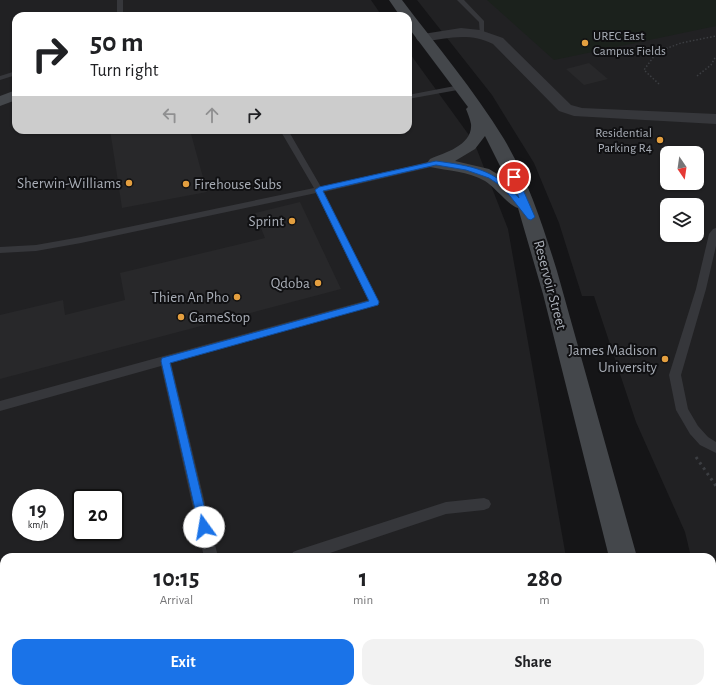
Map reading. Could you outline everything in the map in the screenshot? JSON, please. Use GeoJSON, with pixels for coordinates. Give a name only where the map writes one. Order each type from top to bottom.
{"type":"FeatureCollection","features":[{"type":"Feature","properties":{"kind":"main road","name":"Reservoir Street"},"geometry":{"type":"LineString","coordinates":[[395,0],[403,12]]}},
{"type":"Feature","properties":{"kind":"main road","name":"Reservoir Street"},"geometry":{"type":"LineString","coordinates":[[412,29],[416,39],[466,95],[487,125],[506,159],[524,197],[554,297],[622,553]]}},
{"type":"Feature","properties":{"kind":"main road"},"geometry":{"type":"LineString","coordinates":[[436,163],[463,150],[471,144],[477,136],[479,127],[466,95]]}},
{"type":"Feature","properties":{"kind":"main road"},"geometry":{"type":"LineString","coordinates":[[0,101],[12,96]]}},
{"type":"Feature","properties":{"kind":"main road"},"geometry":{"type":"LineString","coordinates":[[436,163],[467,168],[491,176],[500,182],[531,217]]}},
{"type":"Feature","properties":{"kind":"street"},"geometry":{"type":"LineString","coordinates":[[416,39],[462,32],[482,34],[498,41],[565,108],[580,113],[716,119]]}},
{"type":"Feature","properties":{"kind":"lane"},"geometry":{"type":"LineString","coordinates":[[120,0],[120,12]]}},
{"type":"Feature","properties":{"kind":"lane"},"geometry":{"type":"LineString","coordinates":[[460,0],[482,22],[482,34]]}},
{"type":"Feature","properties":{"kind":"lane"},"geometry":{"type":"LineString","coordinates":[[0,78],[12,74]]}},
{"type":"Feature","properties":{"kind":"lane"},"geometry":{"type":"LineString","coordinates":[[412,98],[466,95]]}},
{"type":"Feature","properties":{"kind":"lane"},"geometry":{"type":"LineString","coordinates":[[0,406],[374,302],[319,190],[286,134]]}},
{"type":"Feature","properties":{"kind":"lane"},"geometry":{"type":"LineString","coordinates":[[0,250],[36,248],[81,240],[319,190],[436,163]]}},
{"type":"Feature","properties":{"kind":"lane"},"geometry":{"type":"LineString","coordinates":[[716,231],[701,289],[675,375],[682,410],[704,441],[716,448]]}},
{"type":"Feature","properties":{"kind":"lane"},"geometry":{"type":"LineString","coordinates":[[165,361],[210,553]]}},
{"type":"Feature","properties":{"kind":"lane"},"geometry":{"type":"LineString","coordinates":[[310,553],[446,508],[484,504]]}},
{"type":"Feature","properties":{"kind":"path"},"geometry":{"type":"LineString","coordinates":[[659,84],[644,70],[657,52],[681,43],[716,36]]}},
{"type":"Feature","properties":{"kind":"path"},"geometry":{"type":"LineString","coordinates":[[697,76],[711,65],[716,56]]}},
{"type":"Feature","properties":{"kind":"path"},"geometry":{"type":"LineString","coordinates":[[704,441],[694,455],[716,486]]}},
{"type":"Feature","properties":{"kind":"shaded area"},"geometry":{"type":"Polygon","coordinates":[[[0,0],[371,0],[379,12],[12,12],[12,134],[412,134],[412,57],[474,142],[508,229],[565,553],[0,553],[0,0]]]}},
{"type":"Feature","properties":{"kind":"shaded area","name":"James Madison University"},"geometry":{"type":"Polygon","coordinates":[[[417,0],[716,0],[716,553],[690,553],[685,532],[636,422],[594,296],[582,296],[559,223],[534,163],[492,95],[417,0]]]}},
{"type":"Feature","properties":{"kind":"shaded area","name":"UREC East Campus Fields"},"geometry":{"type":"Polygon","coordinates":[[[487,0],[716,0],[716,26],[554,60],[487,0]]]}},
{"type":"Feature","properties":{"kind":"building"},"geometry":{"type":"Polygon","coordinates":[[[589,63],[608,79],[584,85],[566,69],[589,63]]]}},
{"type":"Feature","properties":{"kind":"building"},"geometry":{"type":"Polygon","coordinates":[[[111,134],[191,134],[207,192],[122,208],[111,134]]]}},
{"type":"Feature","properties":{"kind":"building"},"geometry":{"type":"Polygon","coordinates":[[[300,202],[341,289],[0,379],[0,315],[63,300],[65,315],[125,300],[120,273],[265,238],[255,213],[300,202]]]}},
{"type":"Feature","properties":{"kind":"place","name":"UREC East Campus Fields"},"geometry":{"type":"Point","coordinates":[585,43]}},
{"type":"Feature","properties":{"kind":"place","name":"Residential Parking R4"},"geometry":{"type":"Point","coordinates":[660,140]}},
{"type":"Feature","properties":{"kind":"place","name":"Sherwin-Williams"},"geometry":{"type":"Point","coordinates":[129,183]}},
{"type":"Feature","properties":{"kind":"place","name":"Firehouse Subs"},"geometry":{"type":"Point","coordinates":[186,184]}},
{"type":"Feature","properties":{"kind":"place","name":"Sprint"},"geometry":{"type":"Point","coordinates":[292,221]}},
{"type":"Feature","properties":{"kind":"place","name":"Qdoba"},"geometry":{"type":"Point","coordinates":[318,283]}},
{"type":"Feature","properties":{"kind":"place","name":"Thien An Pho"},"geometry":{"type":"Point","coordinates":[237,297]}},
{"type":"Feature","properties":{"kind":"place","name":"GameStop"},"geometry":{"type":"Point","coordinates":[181,317]}},
{"type":"Feature","properties":{"kind":"place","name":"James Madison University"},"geometry":{"type":"Point","coordinates":[665,359]}},
{"type":"Feature","properties":{"kind":"route"},"geometry":{"type":"LineString","coordinates":[[204,527],[165,361],[374,302],[319,190],[436,163],[467,168],[491,176],[500,182],[531,217],[524,197],[514,177]]}}]}
